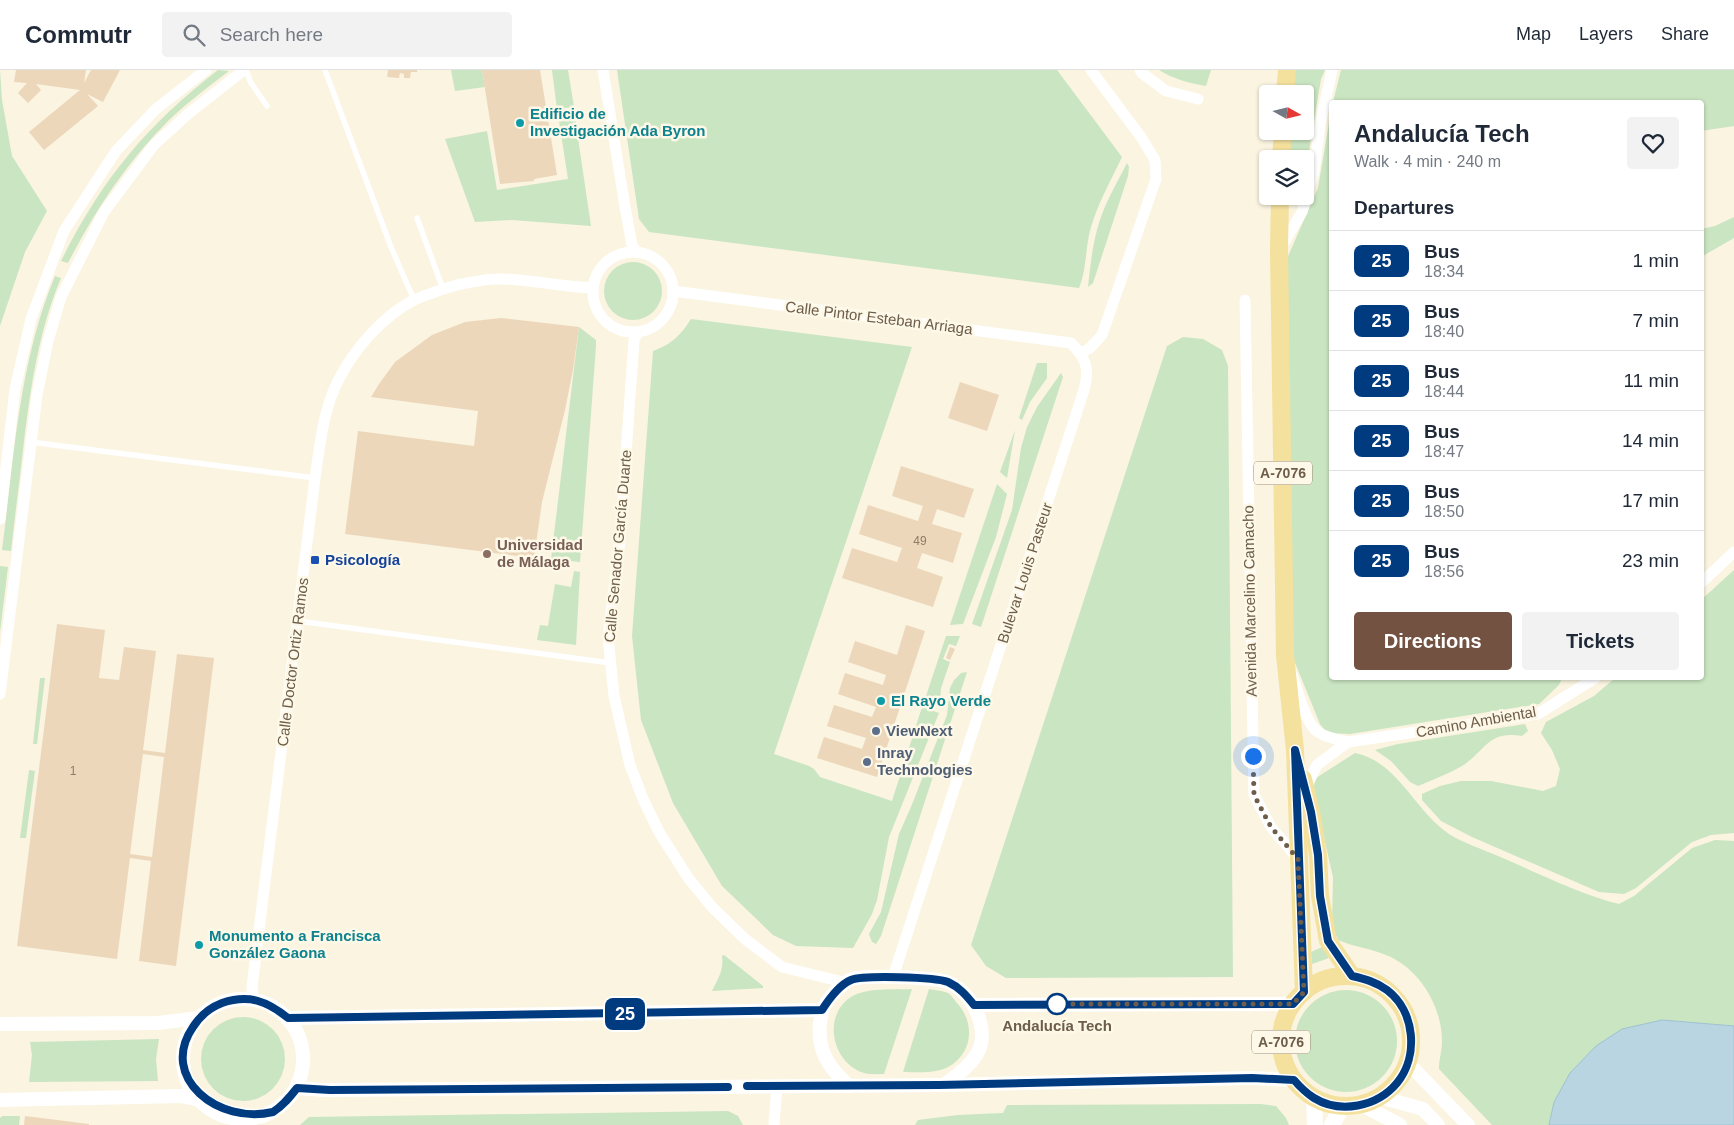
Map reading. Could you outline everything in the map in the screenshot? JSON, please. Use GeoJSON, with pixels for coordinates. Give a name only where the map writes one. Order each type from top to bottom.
{"type":"FeatureCollection","features":[{"type":"Feature","properties":{"kind":"main road"},"geometry":{"type":"LineString","coordinates":[[1286,85],[1287,70]]}},
{"type":"Feature","properties":{"kind":"main road","name":"A-7076"},"geometry":{"type":"LineString","coordinates":[[1280,205],[1285,655],[1295,750],[1299,998]]}},
{"type":"Feature","properties":{"kind":"main road","name":"A-7076"},"geometry":{"type":"LineString","coordinates":[[1295,750],[1306,789],[1318,855],[1320,896],[1328,941],[1352,976]]}},
{"type":"Feature","properties":{"kind":"main road","name":"A-7076"},"geometry":{"type":"LineString","coordinates":[[1352,976],[1371,981],[1388,991],[1401,1006],[1409,1024],[1411,1044],[1408,1063],[1397,1083],[1380,1097],[1362,1105],[1342,1107],[1314,1098],[1303,1090],[1294,1080],[1284,1062],[1281,1042],[1284,1022],[1299,998],[1318,982],[1335,977],[1352,976]]}},
{"type":"Feature","properties":{"kind":"main road"},"geometry":{"type":"LineString","coordinates":[[1314,1098],[1315,1125]]}},
{"type":"Feature","properties":{"kind":"main road"},"geometry":{"type":"LineString","coordinates":[[1332,1125],[1342,1107]]}},
{"type":"Feature","properties":{"kind":"street"},"geometry":{"type":"LineString","coordinates":[[0,519],[17,381],[31,319],[64,231],[116,151],[156,109],[206,70]]}},
{"type":"Feature","properties":{"kind":"street"},"geometry":{"type":"LineString","coordinates":[[0,694],[36,395],[61,297],[104,212],[154,145],[188,114],[245,70]]}},
{"type":"Feature","properties":{"kind":"street"},"geometry":{"type":"LineString","coordinates":[[603,70],[625,207],[632,245],[636,252]]}},
{"type":"Feature","properties":{"kind":"street"},"geometry":{"type":"LineString","coordinates":[[1081,353],[1090,348],[1102,335],[1156,179],[1154,160],[1141,137],[1091,70]]}},
{"type":"Feature","properties":{"kind":"street"},"geometry":{"type":"LineString","coordinates":[[1140,70],[1142,74],[1166,91],[1198,98]]}},
{"type":"Feature","properties":{"kind":"street"},"geometry":{"type":"LineString","coordinates":[[1279,250],[1302,212],[1314,172],[1320,124],[1332,70]]}},
{"type":"Feature","properties":{"kind":"street"},"geometry":{"type":"LineString","coordinates":[[636,252],[658,260],[666,269],[673,291],[672,303],[667,314],[659,323],[649,329],[638,332],[625,332],[614,328],[604,320],[597,310],[593,288],[604,264],[613,257],[636,252]]}},
{"type":"Feature","properties":{"kind":"street","name":"Calle Doctor Ortiz Ramos"},"geometry":{"type":"LineString","coordinates":[[253,999],[252,987],[315,478],[323,428],[338,380],[357,350],[378,327],[414,300],[443,289],[476,281],[498,279],[593,288]]}},
{"type":"Feature","properties":{"kind":"street","name":"Calle Pintor Esteban Arriaga"},"geometry":{"type":"LineString","coordinates":[[673,291],[1058,341],[1071,343],[1081,353]]}},
{"type":"Feature","properties":{"kind":"street","name":"Avenida Marcelino Camacho"},"geometry":{"type":"LineString","coordinates":[[1245,300],[1254,795],[1271,827],[1298,859]]}},
{"type":"Feature","properties":{"kind":"street","name":"Calle Senador García Duarte"},"geometry":{"type":"LineString","coordinates":[[638,332],[634,340],[620,540],[608,636],[614,696],[630,765],[643,799],[660,832],[689,879],[713,908],[739,933],[782,967],[847,983]]}},
{"type":"Feature","properties":{"kind":"street","name":"Bulevar Louis Pasteur"},"geometry":{"type":"LineString","coordinates":[[893,977],[1084,390],[1087,378],[1086,363],[1081,353]]}},
{"type":"Feature","properties":{"kind":"street"},"geometry":{"type":"LineString","coordinates":[[1704,580],[1734,552]]}},
{"type":"Feature","properties":{"kind":"street","name":"Camino Ambiental"},"geometry":{"type":"LineString","coordinates":[[1285,655],[1308,719],[1317,732],[1332,739],[1348,742],[1538,714],[1593,680]]}},
{"type":"Feature","properties":{"kind":"street","name":"Camino Ambiental"},"geometry":{"type":"LineString","coordinates":[[1306,789],[1317,765],[1348,742]]}},
{"type":"Feature","properties":{"kind":"street"},"geometry":{"type":"LineString","coordinates":[[849,1086],[834,1073],[823,1052],[819,1037],[822,1010],[828,1000],[852,979],[893,977],[946,981],[960,988],[974,1005],[979,1015],[982,1029],[978,1052],[968,1066],[944,1085]]}},
{"type":"Feature","properties":{"kind":"street"},"geometry":{"type":"LineString","coordinates":[[974,1005],[1299,998]]}},
{"type":"Feature","properties":{"kind":"street"},"geometry":{"type":"LineString","coordinates":[[253,999],[272,1006],[288,1018],[298,1034],[304,1052],[303,1070],[297,1088],[287,1102],[274,1112],[240,1123],[210,1110],[197,1099],[188,1084],[183,1067],[183,1050],[189,1033],[199,1018],[214,1006],[233,1000],[253,999]]}},
{"type":"Feature","properties":{"kind":"street"},"geometry":{"type":"LineString","coordinates":[[288,1018],[822,1010]]}},
{"type":"Feature","properties":{"kind":"street"},"geometry":{"type":"LineString","coordinates":[[0,1024],[163,1022],[199,1018]]}},
{"type":"Feature","properties":{"kind":"street"},"geometry":{"type":"LineString","coordinates":[[1408,1063],[1468,1125]]}},
{"type":"Feature","properties":{"kind":"street"},"geometry":{"type":"LineString","coordinates":[[297,1088],[330,1090],[849,1086],[1252,1078],[1294,1080]]}},
{"type":"Feature","properties":{"kind":"street"},"geometry":{"type":"LineString","coordinates":[[774,1125],[777,1086]]}},
{"type":"Feature","properties":{"kind":"street"},"geometry":{"type":"LineString","coordinates":[[0,1100],[181,1096],[197,1099]]}},
{"type":"Feature","properties":{"kind":"street"},"geometry":{"type":"LineString","coordinates":[[1380,1097],[1423,1109],[1438,1125]]}},
{"type":"Feature","properties":{"kind":"street"},"geometry":{"type":"LineString","coordinates":[[1362,1105],[1400,1125]]}},
{"type":"Feature","properties":{"kind":"lane"},"geometry":{"type":"LineString","coordinates":[[245,70],[251,83],[267,106]]}},
{"type":"Feature","properties":{"kind":"lane"},"geometry":{"type":"LineString","coordinates":[[324,70],[391,248],[414,300]]}},
{"type":"Feature","properties":{"kind":"lane"},"geometry":{"type":"LineString","coordinates":[[417,218],[443,289]]}},
{"type":"Feature","properties":{"kind":"lane"},"geometry":{"type":"LineString","coordinates":[[30,442],[315,478]]}},
{"type":"Feature","properties":{"kind":"lane"},"geometry":{"type":"LineString","coordinates":[[298,621],[610,663]]}},
{"type":"Feature","properties":{"kind":"green space"},"geometry":{"type":"Polygon","coordinates":[[[0,70],[2,100],[12,156],[47,211],[25,252],[0,326],[0,70]]]}},
{"type":"Feature","properties":{"kind":"green space"},"geometry":{"type":"Polygon","coordinates":[[[218,70],[229,71],[169,120],[154,136],[113,187],[89,224],[68,263],[61,261],[93,204],[128,156],[147,133],[192,91],[218,70]]]}},
{"type":"Feature","properties":{"kind":"green space"},"geometry":{"type":"Polygon","coordinates":[[[451,70],[482,70],[485,87],[455,91],[451,70]]]}},
{"type":"Feature","properties":{"kind":"green space"},"geometry":{"type":"Polygon","coordinates":[[[552,70],[568,70],[574,107],[557,109],[552,70]]]}},
{"type":"Feature","properties":{"kind":"green space"},"geometry":{"type":"Polygon","coordinates":[[[617,70],[1057,70],[1122,157],[1094,218],[1079,288],[649,232],[639,219],[617,70]]]}},
{"type":"Feature","properties":{"kind":"green space"},"geometry":{"type":"Polygon","coordinates":[[[1159,70],[1211,70],[1206,86],[1181,80],[1159,70]]]}},
{"type":"Feature","properties":{"kind":"green space"},"geometry":{"type":"Polygon","coordinates":[[[1294,70],[1325,70],[1321,79],[1314,121],[1314,85],[1293,85],[1294,70]]]}},
{"type":"Feature","properties":{"kind":"green space"},"geometry":{"type":"Polygon","coordinates":[[[1341,70],[1734,70],[1734,126],[1704,131],[1704,100],[1334,100],[1341,70]]]}},
{"type":"Feature","properties":{"kind":"green space"},"geometry":{"type":"Polygon","coordinates":[[[575,118],[591,226],[512,220],[475,222],[445,139],[487,131],[497,190],[568,179],[559,121],[575,118]]]}},
{"type":"Feature","properties":{"kind":"green space"},"geometry":{"type":"Polygon","coordinates":[[[1329,123],[1329,680],[1561,680],[1559,685],[1539,704],[1350,734],[1327,733],[1320,724],[1291,653],[1285,263],[1311,205],[1314,205],[1314,197],[1318,188],[1329,123]]]}},
{"type":"Feature","properties":{"kind":"green space"},"geometry":{"type":"Polygon","coordinates":[[[1289,140],[1311,140],[1309,150],[1289,150],[1289,140]]]}},
{"type":"Feature","properties":{"kind":"green space"},"geometry":{"type":"Polygon","coordinates":[[[1127,163],[1129,167],[1128,176],[1093,283],[1088,287],[1092,251],[1100,221],[1127,163]]]}},
{"type":"Feature","properties":{"kind":"green space"},"geometry":{"type":"Polygon","coordinates":[[[1734,217],[1734,238],[1704,255],[1704,228],[1715,226],[1734,217]]]}},
{"type":"Feature","properties":{"kind":"green space"},"geometry":{"type":"Polygon","coordinates":[[[633,262],[644,264],[654,270],[660,280],[662,291],[660,302],[654,312],[644,318],[633,320],[622,318],[612,312],[606,302],[604,291],[606,280],[612,270],[622,264],[633,262]]]}},
{"type":"Feature","properties":{"kind":"green space"},"geometry":{"type":"Polygon","coordinates":[[[55,276],[61,278],[41,338],[33,379],[11,551],[2,550],[19,411],[33,342],[55,276]]]}},
{"type":"Feature","properties":{"kind":"green space"},"geometry":{"type":"Polygon","coordinates":[[[691,319],[912,347],[774,754],[809,766],[820,777],[892,801],[922,707],[939,713],[889,837],[877,900],[872,914],[853,948],[796,946],[773,935],[722,886],[673,803],[641,720],[632,636],[653,351],[675,339],[691,319]]]}},
{"type":"Feature","properties":{"kind":"green space"},"geometry":{"type":"Polygon","coordinates":[[[579,327],[596,340],[580,562],[551,559],[579,327]]]}},
{"type":"Feature","properties":{"kind":"green space"},"geometry":{"type":"Polygon","coordinates":[[[1183,337],[1203,339],[1222,350],[1228,366],[1233,977],[1006,978],[986,966],[971,945],[1167,346],[1183,337]]]}},
{"type":"Feature","properties":{"kind":"green space"},"geometry":{"type":"Polygon","coordinates":[[[1037,363],[1047,363],[1047,378],[1030,402],[1022,420],[1019,418],[1037,363]]]}},
{"type":"Feature","properties":{"kind":"green space"},"geometry":{"type":"Polygon","coordinates":[[[1061,373],[1063,377],[981,627],[972,624],[1012,510],[1021,448],[1027,427],[1037,407],[1061,373]]]}},
{"type":"Feature","properties":{"kind":"green space"},"geometry":{"type":"Polygon","coordinates":[[[1015,430],[1007,478],[1000,472],[1015,430]]]}},
{"type":"Feature","properties":{"kind":"green space"},"geometry":{"type":"Polygon","coordinates":[[[997,484],[1007,494],[996,537],[963,624],[950,625],[997,484]]]}},
{"type":"Feature","properties":{"kind":"green space"},"geometry":{"type":"Polygon","coordinates":[[[0,566],[8,567],[0,632],[0,566]]]}},
{"type":"Feature","properties":{"kind":"green space"},"geometry":{"type":"Polygon","coordinates":[[[1734,570],[1734,833],[1711,835],[1692,842],[1636,888],[1624,894],[1599,892],[1472,837],[1441,821],[1422,800],[1422,794],[1440,786],[1461,781],[1491,781],[1543,791],[1556,786],[1560,769],[1552,750],[1541,733],[1546,722],[1594,696],[1613,680],[1704,680],[1704,597],[1734,570]]]}},
{"type":"Feature","properties":{"kind":"green space"},"geometry":{"type":"Polygon","coordinates":[[[574,571],[580,572],[576,645],[537,640],[540,625],[548,626],[555,584],[571,587],[574,571]]]}},
{"type":"Feature","properties":{"kind":"green space"},"geometry":{"type":"Polygon","coordinates":[[[946,636],[960,636],[956,646],[949,644],[943,659],[950,662],[941,688],[940,704],[925,699],[946,636]]]}},
{"type":"Feature","properties":{"kind":"green space"},"geometry":{"type":"Polygon","coordinates":[[[967,672],[881,936],[876,944],[872,942],[869,934],[881,912],[899,834],[947,715],[950,688],[954,680],[961,673],[967,672]]]}},
{"type":"Feature","properties":{"kind":"green space"},"geometry":{"type":"Polygon","coordinates":[[[40,678],[45,678],[37,744],[33,744],[40,678]]]}},
{"type":"Feature","properties":{"kind":"green space"},"geometry":{"type":"Polygon","coordinates":[[[1525,724],[1528,731],[1522,736],[1510,735],[1494,739],[1462,766],[1418,786],[1410,782],[1391,761],[1375,750],[1398,744],[1525,724]]]}},
{"type":"Feature","properties":{"kind":"green space"},"geometry":{"type":"Polygon","coordinates":[[[1355,753],[1370,758],[1383,766],[1437,824],[1454,837],[1573,888],[1619,904],[1634,896],[1692,848],[1715,840],[1734,841],[1734,1026],[1718,1025],[1554,1102],[1549,1125],[1492,1125],[1439,1069],[1442,1045],[1438,1015],[1433,1002],[1418,979],[1409,969],[1386,955],[1338,940],[1332,924],[1333,877],[1313,789],[1316,778],[1355,753]]]}},
{"type":"Feature","properties":{"kind":"green space"},"geometry":{"type":"Polygon","coordinates":[[[29,770],[35,771],[26,838],[20,838],[29,770]]]}},
{"type":"Feature","properties":{"kind":"green space"},"geometry":{"type":"Polygon","coordinates":[[[1322,947],[1329,958],[1312,964],[1311,952],[1322,947]]]}},
{"type":"Feature","properties":{"kind":"green space"},"geometry":{"type":"Polygon","coordinates":[[[724,955],[763,986],[763,988],[712,991],[720,974],[722,956],[724,955]]]}},
{"type":"Feature","properties":{"kind":"green space"},"geometry":{"type":"Polygon","coordinates":[[[912,989],[884,1074],[864,1073],[851,1066],[837,1048],[834,1037],[834,1025],[842,1005],[851,997],[865,992],[912,989]]]}},
{"type":"Feature","properties":{"kind":"green space"},"geometry":{"type":"Polygon","coordinates":[[[929,989],[948,993],[962,1010],[969,1027],[967,1045],[957,1061],[948,1067],[937,1071],[903,1072],[929,989]]]}},
{"type":"Feature","properties":{"kind":"green space"},"geometry":{"type":"Polygon","coordinates":[[[1346,990],[1366,994],[1382,1005],[1393,1021],[1397,1041],[1393,1061],[1382,1077],[1366,1088],[1346,1092],[1326,1088],[1310,1077],[1299,1061],[1295,1041],[1299,1021],[1310,1005],[1326,994],[1346,990]]]}},
{"type":"Feature","properties":{"kind":"green space"},"geometry":{"type":"Polygon","coordinates":[[[243,1017],[259,1020],[273,1029],[282,1043],[285,1059],[282,1075],[273,1089],[259,1098],[243,1101],[227,1098],[213,1089],[204,1075],[201,1059],[204,1043],[213,1029],[227,1020],[243,1017]]]}},
{"type":"Feature","properties":{"kind":"green space"},"geometry":{"type":"Polygon","coordinates":[[[159,1039],[156,1059],[158,1081],[29,1082],[32,1055],[30,1042],[159,1039]]]}},
{"type":"Feature","properties":{"kind":"green space"},"geometry":{"type":"Polygon","coordinates":[[[1261,1104],[1276,1106],[1289,1125],[915,1125],[918,1120],[958,1115],[1003,1113],[1007,1105],[1261,1104]]]}},
{"type":"Feature","properties":{"kind":"green space"},"geometry":{"type":"Polygon","coordinates":[[[728,1111],[738,1116],[743,1125],[300,1125],[309,1117],[728,1111]]]}},
{"type":"Feature","properties":{"kind":"green space"},"geometry":{"type":"Polygon","coordinates":[[[2,1116],[20,1116],[19,1125],[0,1125],[0,1118],[2,1116]]]}},
{"type":"Feature","properties":{"kind":"water"},"geometry":{"type":"Polygon","coordinates":[[[1662,1020],[1734,1026],[1734,1125],[1549,1125],[1554,1102],[1570,1073],[1596,1046],[1622,1029],[1662,1020]]]}},
{"type":"Feature","properties":{"kind":"building"},"geometry":{"type":"Polygon","coordinates":[[[16,70],[86,70],[84,83],[91,70],[120,70],[103,102],[87,94],[98,106],[44,150],[29,132],[80,90],[36,84],[41,90],[28,103],[18,93],[27,83],[14,82],[16,70]]]}},
{"type":"Feature","properties":{"kind":"building"},"geometry":{"type":"Polygon","coordinates":[[[388,70],[417,70],[417,72],[411,72],[410,78],[404,78],[404,74],[400,73],[399,78],[387,77],[388,70]]]}},
{"type":"Feature","properties":{"kind":"building","name":"Edificio de Investigación Ada Byron"},"geometry":{"type":"Polygon","coordinates":[[[482,70],[540,70],[557,175],[534,179],[534,181],[500,184],[482,70]]]}},
{"type":"Feature","properties":{"kind":"building"},"geometry":{"type":"Polygon","coordinates":[[[501,318],[579,327],[565,410],[542,502],[534,558],[345,534],[358,431],[474,446],[478,411],[371,397],[379,384],[395,362],[432,335],[465,322],[501,318]]]}},
{"type":"Feature","properties":{"kind":"building"},"geometry":{"type":"Polygon","coordinates":[[[960,382],[999,395],[987,431],[948,418],[960,382]]]}},
{"type":"Feature","properties":{"kind":"building"},"geometry":{"type":"Polygon","coordinates":[[[901,466],[974,489],[964,518],[937,509],[932,524],[962,533],[953,563],[922,553],[917,568],[943,577],[933,607],[842,578],[852,548],[897,562],[902,548],[859,534],[868,505],[918,521],[923,506],[892,496],[901,466]]]}},
{"type":"Feature","properties":{"kind":"building"},"geometry":{"type":"Polygon","coordinates":[[[57,624],[105,630],[99,678],[119,680],[124,647],[156,651],[143,750],[165,753],[177,654],[214,658],[176,966],[139,961],[151,861],[130,858],[117,959],[17,946],[57,624]],[[143,754],[130,854],[152,857],[164,757],[143,754]]]}},
{"type":"Feature","properties":{"kind":"building","name":"El Rayo Verde"},"geometry":{"type":"Polygon","coordinates":[[[906,625],[925,631],[877,777],[817,758],[824,737],[862,749],[866,738],[827,726],[834,705],[872,717],[876,707],[838,694],[845,673],[883,685],[886,675],[848,662],[855,641],[897,655],[906,625]]]}},
{"type":"Feature","properties":{"kind":"building"},"geometry":{"type":"Polygon","coordinates":[[[950,647],[955,649],[950,660],[946,658],[950,647]]]}},
{"type":"Feature","properties":{"kind":"building"},"geometry":{"type":"Polygon","coordinates":[[[25,1116],[89,1124],[89,1125],[24,1125],[25,1116]]]}},
{"type":"Feature","properties":{"kind":"bus line","name":"25"},"geometry":{"type":"LineString","coordinates":[[728,1087],[330,1090],[297,1088],[287,1102],[274,1112],[258,1118],[241,1120],[224,1117],[210,1110],[197,1099],[188,1084],[183,1067],[183,1050],[189,1033],[199,1018],[214,1006],[233,1000],[253,999],[272,1006],[288,1018],[822,1010],[838,989],[852,979],[893,977],[946,981],[960,988],[974,1005],[1293,1004],[1304,992],[1295,750],[1311,812],[1318,855],[1320,896],[1328,941],[1352,976],[1371,981],[1388,991],[1401,1006],[1409,1024],[1411,1044],[1408,1063],[1397,1083],[1380,1097],[1362,1105],[1342,1107],[1314,1098],[1294,1080],[1252,1078],[939,1085],[747,1086]]}},
{"type":"Feature","properties":{"kind":"place","name":"Edificio de Investigación Ada Byron"},"geometry":{"type":"Point","coordinates":[520,123]}},
{"type":"Feature","properties":{"kind":"place","name":"Universidad de Málaga"},"geometry":{"type":"Point","coordinates":[487,554]}},
{"type":"Feature","properties":{"kind":"place","name":"Psicología"},"geometry":{"type":"Point","coordinates":[315,560]}},
{"type":"Feature","properties":{"kind":"place","name":"El Rayo Verde"},"geometry":{"type":"Point","coordinates":[881,701]}},
{"type":"Feature","properties":{"kind":"place","name":"ViewNext"},"geometry":{"type":"Point","coordinates":[876,731]}},
{"type":"Feature","properties":{"kind":"place","name":"Inray Technologies"},"geometry":{"type":"Point","coordinates":[867,762]}},
{"type":"Feature","properties":{"kind":"place","name":"Monumento a Francisca González Gaona"},"geometry":{"type":"Point","coordinates":[199,945]}},
{"type":"Feature","properties":{"kind":"place","name":"Andalucía Tech"},"geometry":{"type":"Point","coordinates":[1057,1004]}},
{"type":"Feature","properties":{"kind":"route"},"geometry":{"type":"LineString","coordinates":[[1057,1004],[1293,1004],[1304,992],[1298,859],[1271,827],[1254,795],[1253,756]]}}]}
